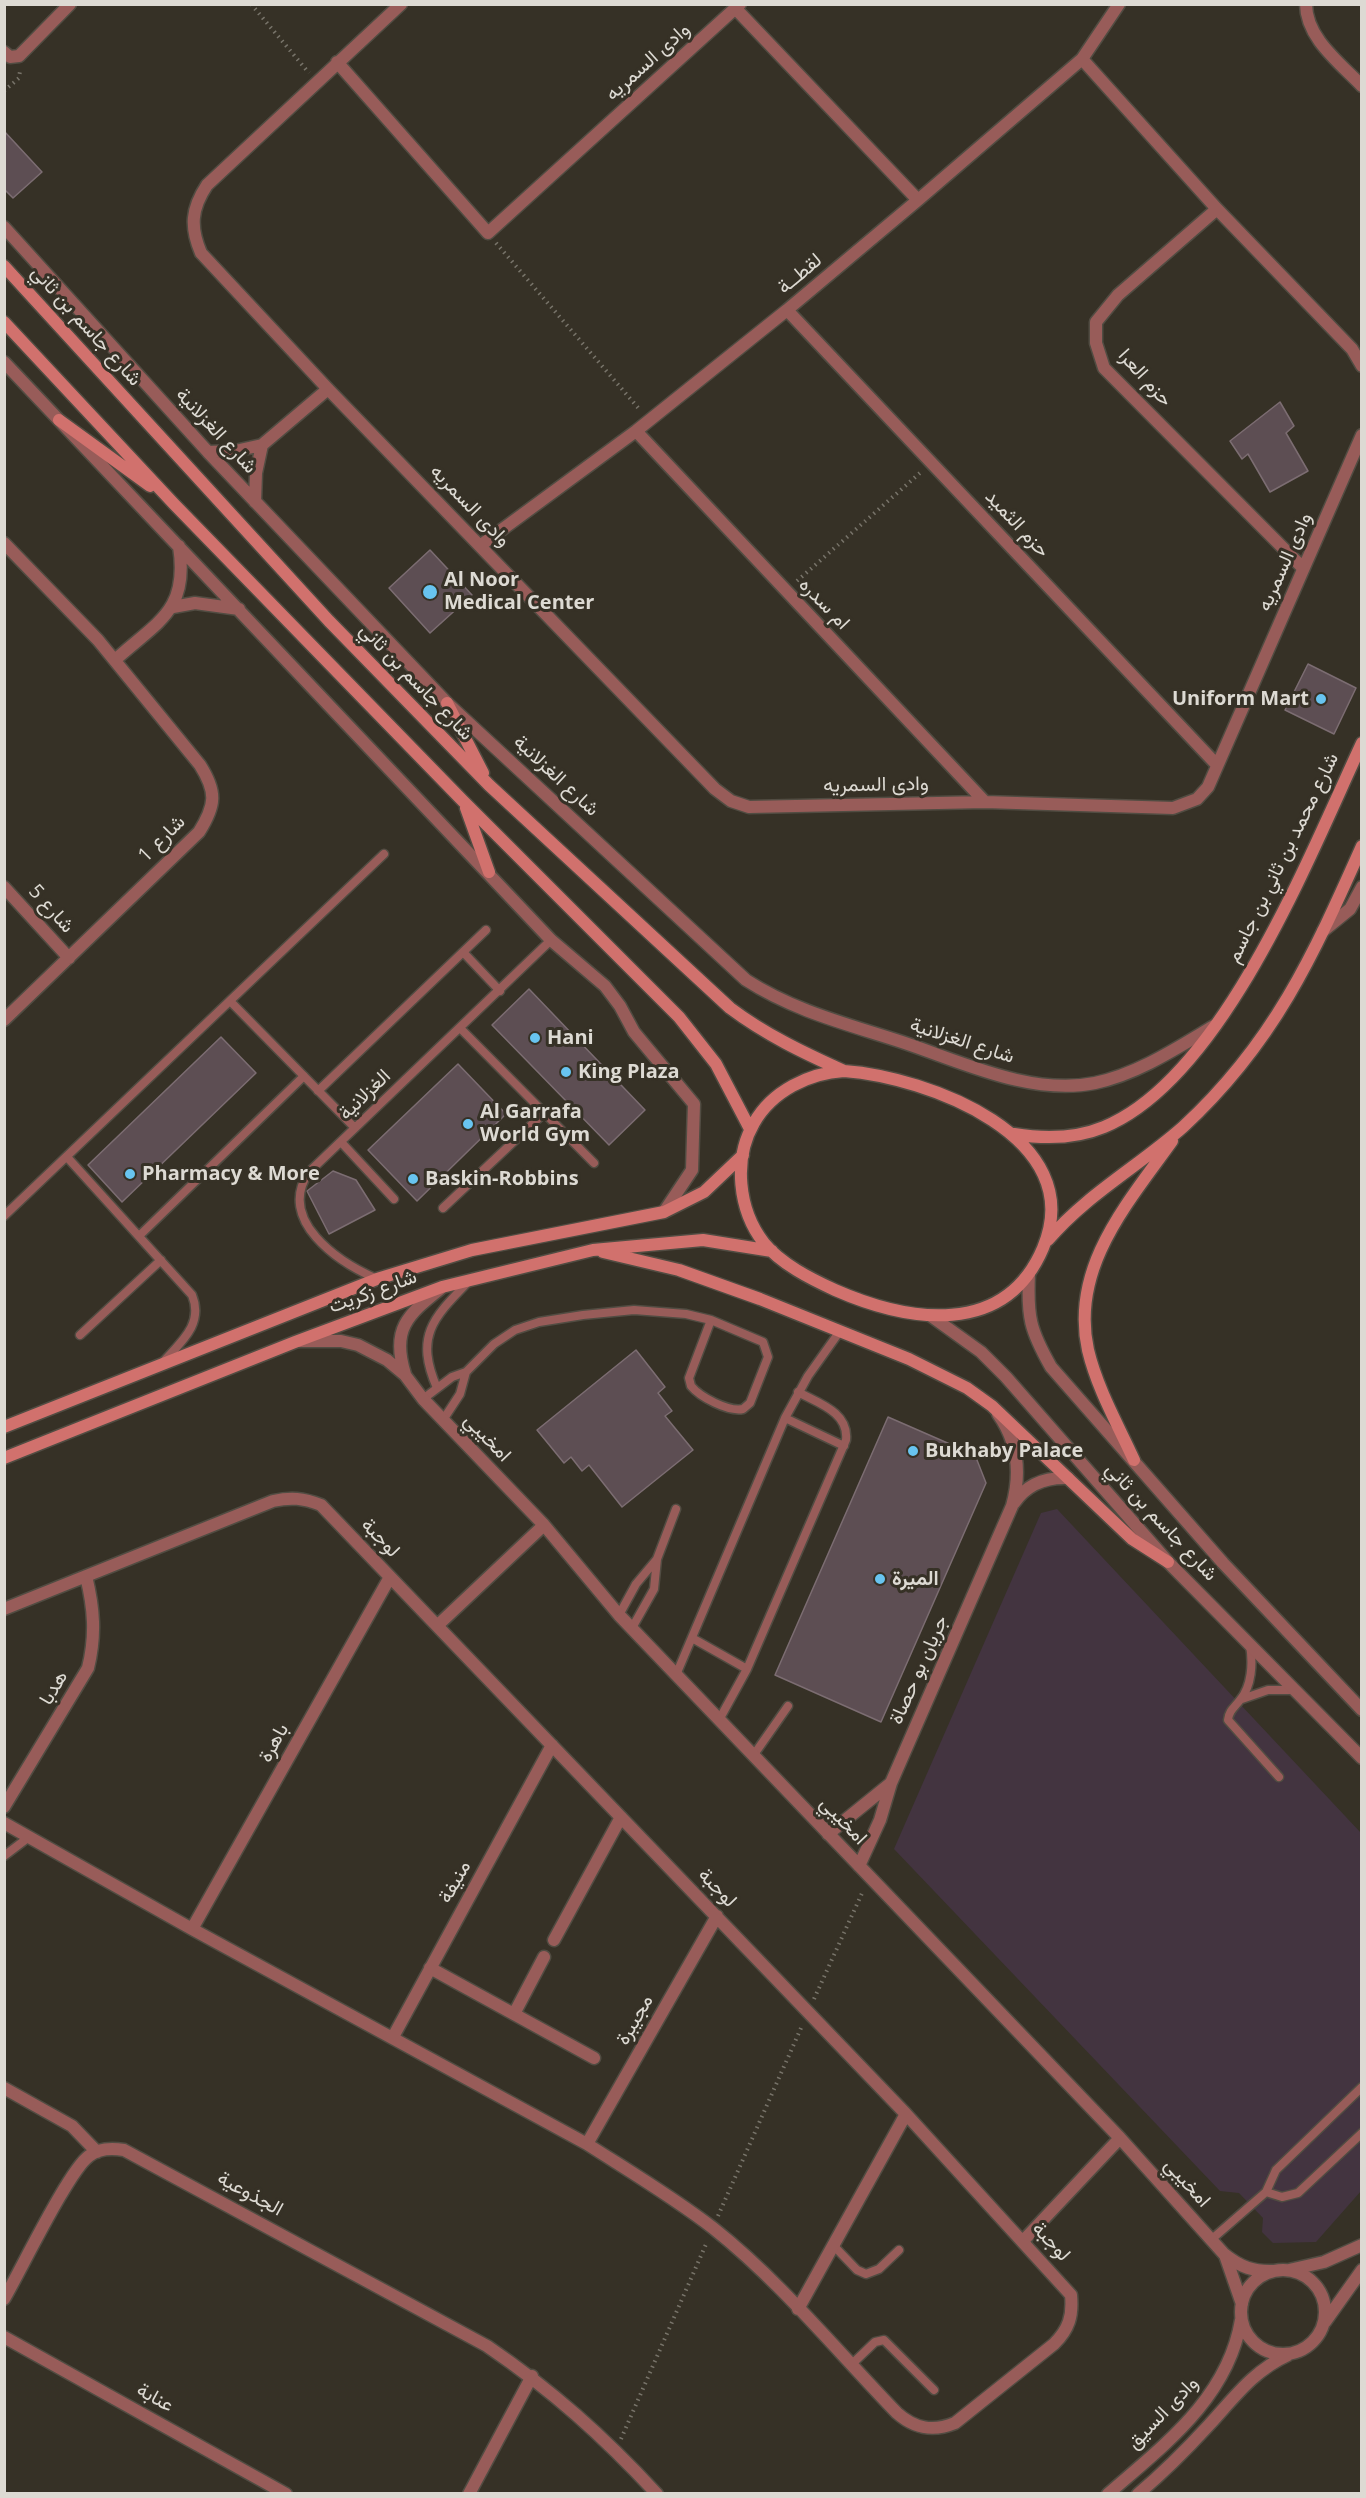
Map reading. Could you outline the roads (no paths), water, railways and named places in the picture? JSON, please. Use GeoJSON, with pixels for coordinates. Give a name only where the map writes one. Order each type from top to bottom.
{"type":"FeatureCollection","features":[{"type":"Feature","properties":{"kind":"main road","name":"شارع جاسم بن ثاني"},"geometry":{"type":"LineString","coordinates":[[4,266],[329,621],[489,785],[730,1008],[759,1030],[788,1046],[844,1071]]}},
{"type":"Feature","properties":{"kind":"main road"},"geometry":{"type":"LineString","coordinates":[[4,322],[174,504],[463,801],[679,1017],[716,1064],[750,1129]]}},
{"type":"Feature","properties":{"kind":"main road"},"geometry":{"type":"LineString","coordinates":[[58,420],[174,504]]}},
{"type":"Feature","properties":{"kind":"main road"},"geometry":{"type":"LineString","coordinates":[[447,703],[489,785]]}},
{"type":"Feature","properties":{"kind":"main road","name":"شارع محمد بن ثاني بن جاسم"},"geometry":{"type":"LineString","coordinates":[[1013,1134],[1040,1138],[1060,1137],[1105,1127],[1130,1113],[1179,1069],[1214,1026],[1259,959],[1362,743]]}},
{"type":"Feature","properties":{"kind":"main road"},"geometry":{"type":"LineString","coordinates":[[463,801],[489,872]]}},
{"type":"Feature","properties":{"kind":"main road"},"geometry":{"type":"LineString","coordinates":[[1045,1244],[1051,1216],[1047,1185],[1026,1146],[1013,1134],[976,1111],[932,1092],[889,1078],[844,1071],[826,1072],[788,1089],[766,1106],[750,1129],[742,1155],[743,1198],[753,1225],[772,1251],[817,1281],[862,1301],[892,1311],[931,1316],[961,1314],[980,1309],[1007,1295],[1029,1274],[1045,1244],[1079,1208],[1181,1128],[1236,1074],[1272,1026],[1304,972],[1362,846]]}},
{"type":"Feature","properties":{"kind":"main road"},"geometry":{"type":"LineString","coordinates":[[1134,1460],[1102,1390],[1088,1352],[1084,1324],[1086,1293],[1095,1259],[1110,1229],[1181,1128]]}},
{"type":"Feature","properties":{"kind":"main road","name":"شارع زكريت"},"geometry":{"type":"LineString","coordinates":[[4,1427],[377,1279],[482,1248],[664,1212],[704,1191],[742,1155]]}},
{"type":"Feature","properties":{"kind":"main road","name":"شارع زكريت"},"geometry":{"type":"LineString","coordinates":[[4,1458],[296,1342],[442,1287],[593,1250],[703,1240],[772,1251]]}},
{"type":"Feature","properties":{"kind":"main road"},"geometry":{"type":"LineString","coordinates":[[593,1250],[679,1270],[909,1359],[967,1388],[992,1406],[1132,1539],[1168,1562]]}},
{"type":"Feature","properties":{"kind":"street"},"geometry":{"type":"LineString","coordinates":[[4,52],[10,57],[19,56],[70,4]]}},
{"type":"Feature","properties":{"kind":"street","name":"وادى السمريه"},"geometry":{"type":"LineString","coordinates":[[401,4],[207,185],[197,200],[193,216],[194,236],[201,253],[328,389],[715,789],[731,801],[749,807],[985,802],[1173,808],[1189,803],[1203,794],[1217,765],[1362,435]]}},
{"type":"Feature","properties":{"kind":"street","name":"لقطــة"},"geometry":{"type":"LineString","coordinates":[[481,545],[636,431],[787,310],[918,200],[1082,59],[1119,4]]}},
{"type":"Feature","properties":{"kind":"street"},"geometry":{"type":"LineString","coordinates":[[1306,4],[1306,16],[1315,36],[1362,86]]}},
{"type":"Feature","properties":{"kind":"street","name":"وادى السمريه"},"geometry":{"type":"LineString","coordinates":[[337,62],[488,233],[738,7],[918,200]]}},
{"type":"Feature","properties":{"kind":"street"},"geometry":{"type":"LineString","coordinates":[[1082,59],[1217,209],[1352,349],[1362,366]]}},
{"type":"Feature","properties":{"kind":"street","name":"حزم العرا"},"geometry":{"type":"LineString","coordinates":[[1217,209],[1118,295],[1096,321],[1096,343],[1104,368],[1303,568]]}},
{"type":"Feature","properties":{"kind":"street","name":"شارع الغزلانية"},"geometry":{"type":"LineString","coordinates":[[4,227],[208,452],[447,703],[712,952],[746,980],[774,998],[814,1015],[1005,1076],[1045,1084],[1069,1086],[1096,1083],[1123,1074],[1161,1058],[1214,1026]]}},
{"type":"Feature","properties":{"kind":"street","name":"حزم الثميد"},"geometry":{"type":"LineString","coordinates":[[787,310],[1217,765]]}},
{"type":"Feature","properties":{"kind":"street"},"geometry":{"type":"LineString","coordinates":[[4,362],[551,940],[605,986],[620,1006],[634,1032],[694,1104],[693,1170],[664,1212]]}},
{"type":"Feature","properties":{"kind":"street"},"geometry":{"type":"LineString","coordinates":[[208,452],[235,451],[262,445],[328,389]]}},
{"type":"Feature","properties":{"kind":"street","name":"ام سدره"},"geometry":{"type":"LineString","coordinates":[[636,431],[985,802]]}},
{"type":"Feature","properties":{"kind":"street"},"geometry":{"type":"LineString","coordinates":[[255,502],[256,473],[262,445]]}},
{"type":"Feature","properties":{"kind":"street","name":"شارع 1"},"geometry":{"type":"LineString","coordinates":[[4,543],[115,660],[200,765],[210,781],[213,798],[210,815],[199,832],[4,1020]]}},
{"type":"Feature","properties":{"kind":"street"},"geometry":{"type":"LineString","coordinates":[[173,608],[181,579],[179,546]]}},
{"type":"Feature","properties":{"kind":"street"},"geometry":{"type":"LineString","coordinates":[[115,660],[173,608],[195,603],[239,609]]}},
{"type":"Feature","properties":{"kind":"street","name":"شارع 5"},"geometry":{"type":"LineString","coordinates":[[4,886],[69,958]]}},
{"type":"Feature","properties":{"kind":"street"},"geometry":{"type":"LineString","coordinates":[[1323,931],[1350,909],[1362,887]]}},
{"type":"Feature","properties":{"kind":"street","name":"شارع جاسم بن ثاني"},"geometry":{"type":"LineString","coordinates":[[1029,1274],[1027,1310],[1034,1337],[1051,1367],[1223,1563],[1362,1710]]}},
{"type":"Feature","properties":{"kind":"street","name":"امخيبي"},"geometry":{"type":"LineString","coordinates":[[405,1376],[399,1352],[405,1323],[417,1307],[442,1287]]}},
{"type":"Feature","properties":{"kind":"street","name":"شارع جاسم بن ثاني"},"geometry":{"type":"LineString","coordinates":[[931,1316],[981,1352],[1006,1377],[1168,1562],[1362,1758]]}},
{"type":"Feature","properties":{"kind":"street","name":"امخيبي"},"geometry":{"type":"LineString","coordinates":[[296,1342],[341,1341],[357,1345],[387,1360],[405,1376],[423,1399],[544,1525],[619,1615],[1120,2138],[1224,2254],[1242,2267],[1263,2272],[1280,2270]]}},
{"type":"Feature","properties":{"kind":"street","name":"جريان بو حصاة"},"geometry":{"type":"LineString","coordinates":[[859,1866],[880,1821],[891,1783],[1012,1506],[1017,1480],[1016,1452],[1011,1436],[992,1406]]}},
{"type":"Feature","properties":{"kind":"street"},"geometry":{"type":"LineString","coordinates":[[4,1418],[18,1421]]}},
{"type":"Feature","properties":{"kind":"street","name":"جريان بو حصاة"},"geometry":{"type":"LineString","coordinates":[[1012,1506],[1023,1493],[1038,1482],[1068,1478]]}},
{"type":"Feature","properties":{"kind":"street","name":"لوجبة"},"geometry":{"type":"LineString","coordinates":[[4,1609],[289,1497],[305,1498],[321,1505],[717,1916],[807,2014],[906,2114],[1023,2241],[1071,2295],[1070,2322],[1064,2334],[1054,2344],[955,2423],[935,2429],[914,2425],[897,2413],[758,2268],[713,2228],[587,2144],[192,1929],[4,1823]]}},
{"type":"Feature","properties":{"kind":"street"},"geometry":{"type":"LineString","coordinates":[[438,1624],[544,1525]]}},
{"type":"Feature","properties":{"kind":"street","name":"هدبا"},"geometry":{"type":"LineString","coordinates":[[4,1808],[88,1668],[94,1645],[95,1622],[86,1576]]}},
{"type":"Feature","properties":{"kind":"street","name":"باهرة"},"geometry":{"type":"LineString","coordinates":[[192,1929],[390,1577]]}},
{"type":"Feature","properties":{"kind":"street","name":"منيفة"},"geometry":{"type":"LineString","coordinates":[[393,2037],[552,1745]]}},
{"type":"Feature","properties":{"kind":"street","name":"جريان بو حصاة"},"geometry":{"type":"LineString","coordinates":[[828,1834],[891,1783]]}},
{"type":"Feature","properties":{"kind":"street"},"geometry":{"type":"LineString","coordinates":[[554,1941],[621,1817]]}},
{"type":"Feature","properties":{"kind":"street","name":"مجيبرة"},"geometry":{"type":"LineString","coordinates":[[587,2144],[717,1916]]}},
{"type":"Feature","properties":{"kind":"street"},"geometry":{"type":"LineString","coordinates":[[514,2014],[544,1957]]}},
{"type":"Feature","properties":{"kind":"street"},"geometry":{"type":"LineString","coordinates":[[430,1968],[594,2058]]}},
{"type":"Feature","properties":{"kind":"street"},"geometry":{"type":"LineString","coordinates":[[4,2088],[72,2126],[97,2152],[77,2168],[4,2299]]}},
{"type":"Feature","properties":{"kind":"street"},"geometry":{"type":"LineString","coordinates":[[798,2309],[906,2114]]}},
{"type":"Feature","properties":{"kind":"street"},"geometry":{"type":"LineString","coordinates":[[1023,2241],[1120,2138]]}},
{"type":"Feature","properties":{"kind":"street","name":"الجذوعية"},"geometry":{"type":"LineString","coordinates":[[97,2152],[112,2148],[136,2155],[488,2346],[532,2376],[616,2450],[657,2493]]}},
{"type":"Feature","properties":{"kind":"street"},"geometry":{"type":"LineString","coordinates":[[1362,2245],[1324,2262],[1280,2270],[1253,2283],[1242,2310],[1249,2335],[1264,2349],[1284,2354],[1312,2343],[1362,2270]]}},
{"type":"Feature","properties":{"kind":"street","name":"امخيبي"},"geometry":{"type":"LineString","coordinates":[[1224,2254],[1242,2310]]}},
{"type":"Feature","properties":{"kind":"street"},"geometry":{"type":"LineString","coordinates":[[1280,2270],[1307,2277],[1321,2294],[1325,2315],[1323,2325]]}},
{"type":"Feature","properties":{"kind":"street","name":"وادى السيق"},"geometry":{"type":"LineString","coordinates":[[1108,2493],[1183,2427],[1209,2398],[1227,2368],[1242,2310]]}},
{"type":"Feature","properties":{"kind":"street","name":"عنابة"},"geometry":{"type":"LineString","coordinates":[[4,2337],[286,2493]]}},
{"type":"Feature","properties":{"kind":"street","name":"وادى السيق"},"geometry":{"type":"LineString","coordinates":[[1138,2493],[1190,2445],[1246,2382],[1269,2365],[1294,2352]]}},
{"type":"Feature","properties":{"kind":"street"},"geometry":{"type":"LineString","coordinates":[[469,2493],[532,2376]]}},
{"type":"Feature","properties":{"kind":"lane"},"geometry":{"type":"LineString","coordinates":[[4,1216],[384,854]]}},
{"type":"Feature","properties":{"kind":"lane"},"geometry":{"type":"LineString","coordinates":[[318,1091],[486,930]]}},
{"type":"Feature","properties":{"kind":"lane","name":"الغزلانية"},"geometry":{"type":"LineString","coordinates":[[377,1279],[336,1257],[322,1244],[300,1212],[298,1198],[301,1184],[309,1172],[551,940]]}},
{"type":"Feature","properties":{"kind":"lane"},"geometry":{"type":"LineString","coordinates":[[464,952],[500,991]]}},
{"type":"Feature","properties":{"kind":"lane"},"geometry":{"type":"LineString","coordinates":[[230,1001],[355,1128]]}},
{"type":"Feature","properties":{"kind":"lane"},"geometry":{"type":"LineString","coordinates":[[460,1028],[594,1163]]}},
{"type":"Feature","properties":{"kind":"lane"},"geometry":{"type":"LineString","coordinates":[[139,1236],[304,1076]]}},
{"type":"Feature","properties":{"kind":"lane"},"geometry":{"type":"LineString","coordinates":[[443,1208],[544,1113]]}},
{"type":"Feature","properties":{"kind":"lane"},"geometry":{"type":"LineString","coordinates":[[341,1142],[394,1199]]}},
{"type":"Feature","properties":{"kind":"lane"},"geometry":{"type":"LineString","coordinates":[[67,1157],[192,1295],[197,1311],[193,1328],[162,1363]]}},
{"type":"Feature","properties":{"kind":"lane"},"geometry":{"type":"LineString","coordinates":[[80,1335],[161,1260]]}},
{"type":"Feature","properties":{"kind":"lane"},"geometry":{"type":"LineString","coordinates":[[436,1388],[426,1357],[430,1327],[435,1316],[471,1280]]}},
{"type":"Feature","properties":{"kind":"lane"},"geometry":{"type":"LineString","coordinates":[[423,1399],[452,1377],[466,1372],[504,1336],[539,1322],[634,1310],[669,1312],[711,1320],[756,1338],[767,1349],[766,1364],[750,1403],[743,1409],[733,1409],[704,1397],[691,1386],[689,1378],[711,1320]]}},
{"type":"Feature","properties":{"kind":"lane"},"geometry":{"type":"LineString","coordinates":[[676,1675],[785,1418],[798,1392],[840,1331]]}},
{"type":"Feature","properties":{"kind":"lane"},"geometry":{"type":"LineString","coordinates":[[443,1420],[463,1388],[466,1372]]}},
{"type":"Feature","properties":{"kind":"lane"},"geometry":{"type":"LineString","coordinates":[[719,1720],[747,1669],[844,1446],[847,1433],[843,1420],[833,1411],[798,1392]]}},
{"type":"Feature","properties":{"kind":"lane"},"geometry":{"type":"LineString","coordinates":[[785,1418],[844,1446]]}},
{"type":"Feature","properties":{"kind":"lane"},"geometry":{"type":"LineString","coordinates":[[632,1628],[654,1589],[657,1559],[676,1509]]}},
{"type":"Feature","properties":{"kind":"lane"},"geometry":{"type":"LineString","coordinates":[[619,1615],[636,1584],[657,1559]]}},
{"type":"Feature","properties":{"kind":"lane"},"geometry":{"type":"LineString","coordinates":[[692,1638],[747,1669]]}},
{"type":"Feature","properties":{"kind":"lane"},"geometry":{"type":"LineString","coordinates":[[1249,1642],[1250,1676],[1242,1699],[1228,1715],[1229,1725],[1279,1778]]}},
{"type":"Feature","properties":{"kind":"lane"},"geometry":{"type":"LineString","coordinates":[[1242,1699],[1268,1690],[1296,1690]]}},
{"type":"Feature","properties":{"kind":"lane"},"geometry":{"type":"LineString","coordinates":[[753,1756],[788,1706]]}},
{"type":"Feature","properties":{"kind":"lane"},"geometry":{"type":"LineString","coordinates":[[4,1856],[29,1837]]}},
{"type":"Feature","properties":{"kind":"lane"},"geometry":{"type":"LineString","coordinates":[[1212,2240],[1266,2192],[1276,2170],[1362,2087]]}},
{"type":"Feature","properties":{"kind":"lane"},"geometry":{"type":"LineString","coordinates":[[1266,2192],[1282,2197],[1298,2193],[1362,2133]]}},
{"type":"Feature","properties":{"kind":"lane"},"geometry":{"type":"LineString","coordinates":[[833,2245],[857,2270],[866,2274],[879,2269],[899,2250]]}},
{"type":"Feature","properties":{"kind":"lane"},"geometry":{"type":"LineString","coordinates":[[851,2365],[875,2342],[884,2340],[934,2390]]}},
{"type":"Feature","properties":{"kind":"place","name":"Al Noor Medical Center"},"geometry":{"type":"Point","coordinates":[430,592]}},
{"type":"Feature","properties":{"kind":"place","name":"Uniform Mart"},"geometry":{"type":"Point","coordinates":[1321,699]}},
{"type":"Feature","properties":{"kind":"place","name":"Hani"},"geometry":{"type":"Point","coordinates":[535,1038]}},
{"type":"Feature","properties":{"kind":"place","name":"King Plaza"},"geometry":{"type":"Point","coordinates":[566,1072]}},
{"type":"Feature","properties":{"kind":"place","name":"Al Garrafa World Gym"},"geometry":{"type":"Point","coordinates":[468,1124]}},
{"type":"Feature","properties":{"kind":"place","name":"Pharmacy & More"},"geometry":{"type":"Point","coordinates":[130,1174]}},
{"type":"Feature","properties":{"kind":"place","name":"Baskin-Robbins"},"geometry":{"type":"Point","coordinates":[413,1179]}},
{"type":"Feature","properties":{"kind":"place","name":"Bukhaby Palace"},"geometry":{"type":"Point","coordinates":[913,1451]}},
{"type":"Feature","properties":{"kind":"place","name":"الميرة"},"geometry":{"type":"Point","coordinates":[880,1579]}}]}
